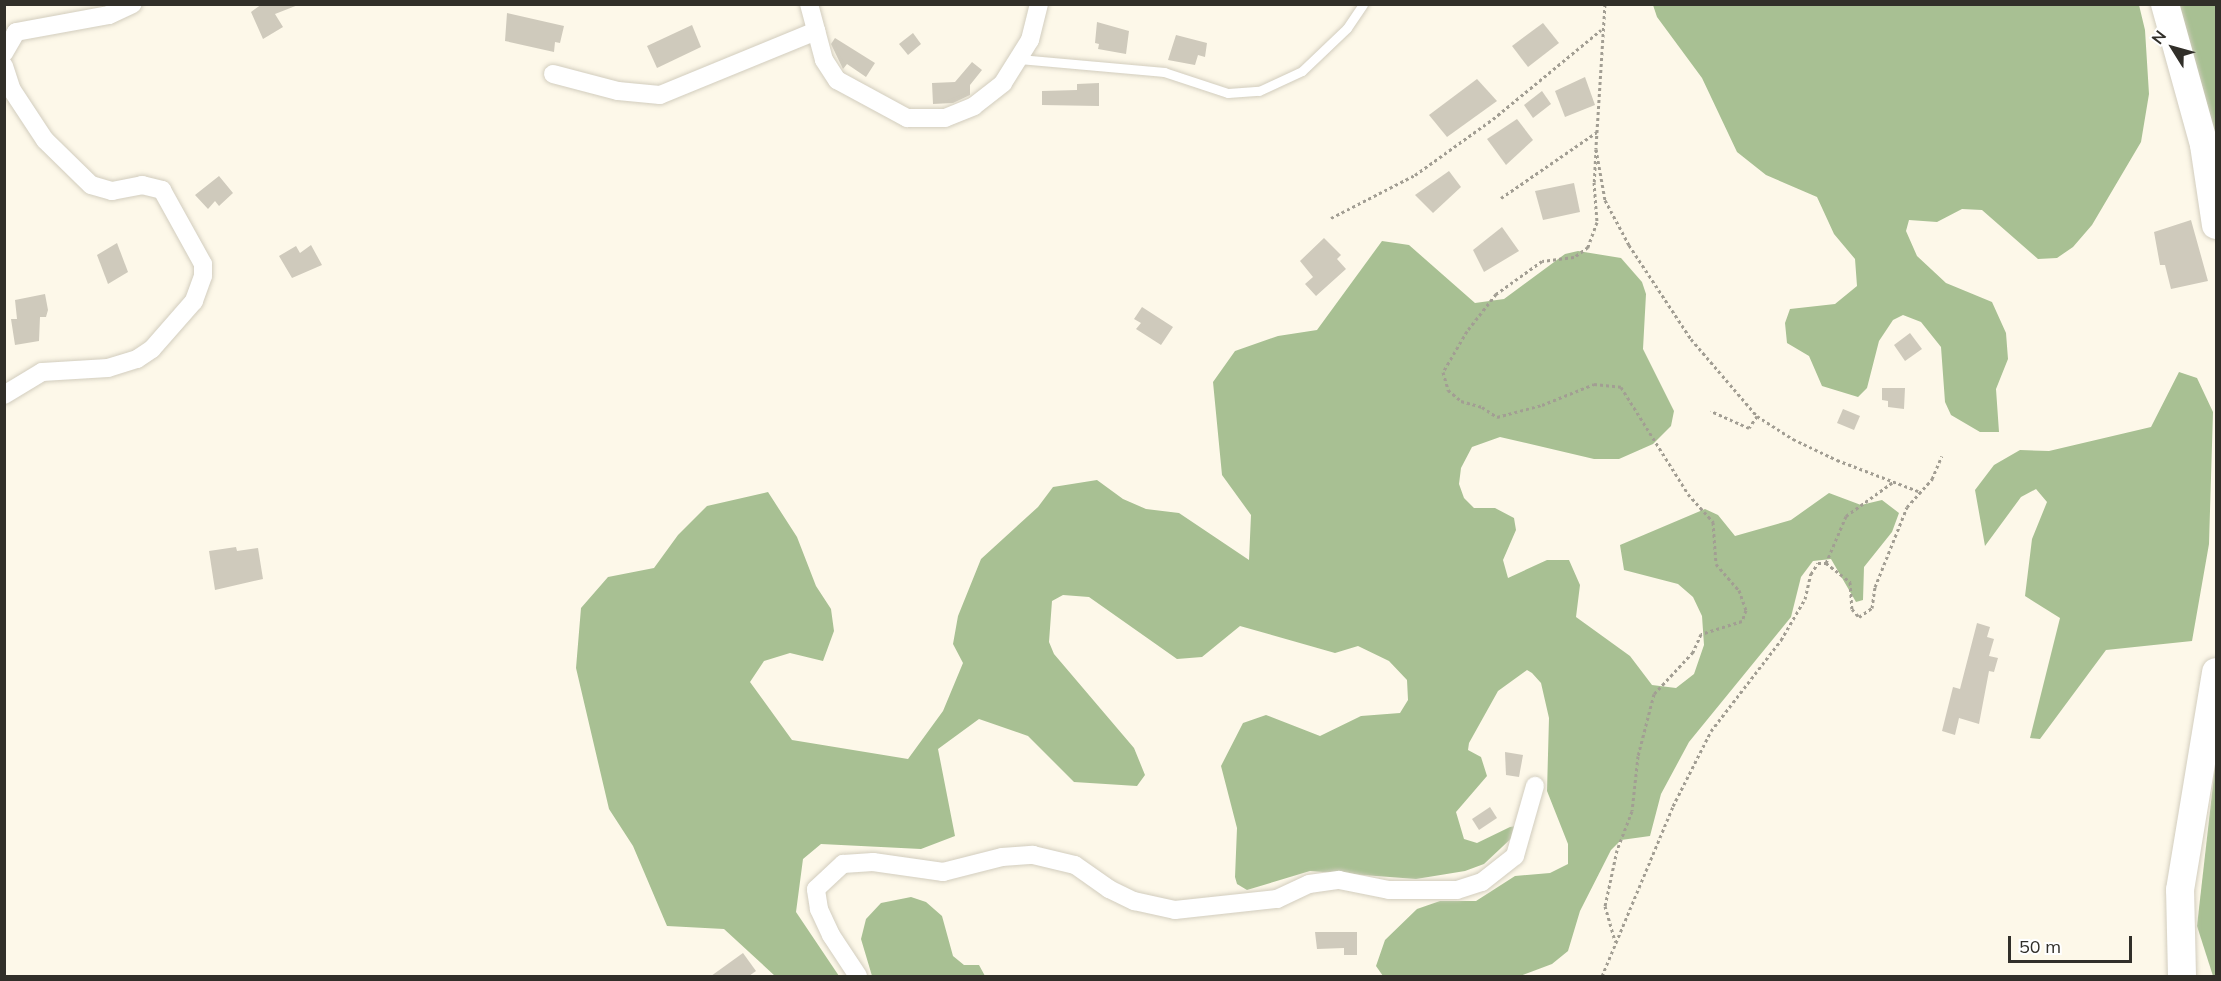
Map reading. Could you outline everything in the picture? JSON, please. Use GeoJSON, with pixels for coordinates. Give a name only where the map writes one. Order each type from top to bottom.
{"type":"FeatureCollection","features":[{"type":"Feature","properties":{"kind":"main road"},"geometry":{"type":"LineString","coordinates":[[2165,4],[2204,145],[2217,225]]}},
{"type":"Feature","properties":{"kind":"main road"},"geometry":{"type":"LineString","coordinates":[[2182,976],[2180,890],[2217,672]]}},
{"type":"Feature","properties":{"kind":"street"},"geometry":{"type":"LineString","coordinates":[[4,53],[16,32],[109,15],[132,4]]}},
{"type":"Feature","properties":{"kind":"street"},"geometry":{"type":"LineString","coordinates":[[809,4],[824,60],[837,80],[907,118],[945,118],[974,106],[1003,83],[1030,40],[1039,4]]}},
{"type":"Feature","properties":{"kind":"street"},"geometry":{"type":"LineString","coordinates":[[553,74],[618,91],[660,95],[816,32]]}},
{"type":"Feature","properties":{"kind":"street"},"geometry":{"type":"LineString","coordinates":[[4,66],[12,90],[45,140],[91,186],[112,191],[142,185],[162,190],[203,264],[204,276],[194,301],[152,348],[137,359],[108,368],[42,372],[4,395]]}},
{"type":"Feature","properties":{"kind":"street"},"geometry":{"type":"LineString","coordinates":[[858,976],[831,935],[819,909],[816,888],[843,864],[873,862],[943,872],[1002,857],[1033,855],[1075,865],[1108,890],[1134,901],[1175,910],[1277,899],[1309,884],[1339,880],[1389,890],[1457,890],[1482,882],[1515,856],[1535,786]]}},
{"type":"Feature","properties":{"kind":"lane"},"geometry":{"type":"LineString","coordinates":[[1019,59],[1164,72],[1228,93],[1259,91],[1302,71],[1347,28],[1363,4]]}},
{"type":"Feature","properties":{"kind":"path"},"geometry":{"type":"LineString","coordinates":[[1605,4],[1601,30],[1594,182],[1597,222],[1588,247],[1574,257],[1542,261],[1496,294],[1467,331],[1443,372],[1449,390],[1461,401],[1482,407],[1497,417],[1542,405],[1594,384],[1621,387],[1688,494],[1713,522],[1716,564],[1739,591],[1746,610],[1742,621],[1701,634],[1693,652],[1654,694],[1638,756],[1632,811],[1617,850],[1605,906],[1615,942]]}},
{"type":"Feature","properties":{"kind":"path"},"geometry":{"type":"LineString","coordinates":[[1331,218],[1414,175],[1493,119],[1601,30]]}},
{"type":"Feature","properties":{"kind":"path"},"geometry":{"type":"LineString","coordinates":[[1501,198],[1597,132]]}},
{"type":"Feature","properties":{"kind":"path"},"geometry":{"type":"LineString","coordinates":[[1596,149],[1605,200],[1629,244],[1691,339],[1757,416],[1793,439],[1919,491]]}},
{"type":"Feature","properties":{"kind":"path"},"geometry":{"type":"LineString","coordinates":[[1711,411],[1749,428],[1757,416]]}},
{"type":"Feature","properties":{"kind":"path"},"geometry":{"type":"LineString","coordinates":[[1602,976],[1673,806],[1711,731],[1781,640],[1805,599],[1811,574],[1818,563],[1826,563],[1850,582],[1852,609],[1859,616],[1872,608],[1875,587],[1890,549],[1919,491],[1932,479],[1942,456]]}},
{"type":"Feature","properties":{"kind":"path"},"geometry":{"type":"LineString","coordinates":[[1826,563],[1846,516],[1893,481]]}},
{"type":"Feature","properties":{"kind":"green space"},"geometry":{"type":"Polygon","coordinates":[[[1653,5],[2139,5],[2145,30],[2149,94],[2141,142],[2092,225],[2073,247],[2057,258],[2038,259],[1982,210],[1962,209],[1937,222],[1909,220],[1906,231],[1917,256],[1946,283],[1992,302],[2006,333],[2008,359],[1996,389],[1999,432],[1980,432],[1951,415],[1945,402],[1941,347],[1921,322],[1903,315],[1893,320],[1879,341],[1867,388],[1858,397],[1822,386],[1809,356],[1787,343],[1785,323],[1790,309],[1835,304],[1857,286],[1855,259],[1834,234],[1817,197],[1766,175],[1737,152],[1702,78],[1657,17],[1653,5]]]}},
{"type":"Feature","properties":{"kind":"green space"},"geometry":{"type":"Polygon","coordinates":[[[2178,5],[2216,5],[2216,155],[2178,5]]]}},
{"type":"Feature","properties":{"kind":"green space"},"geometry":{"type":"Polygon","coordinates":[[[1382,241],[1409,245],[1475,303],[1504,299],[1565,254],[1578,251],[1621,258],[1642,282],[1646,294],[1643,349],[1674,411],[1671,426],[1653,444],[1619,459],[1594,459],[1500,437],[1472,447],[1461,468],[1459,484],[1464,498],[1474,508],[1495,508],[1514,518],[1516,530],[1503,560],[1508,578],[1547,560],[1569,560],[1580,585],[1576,617],[1630,656],[1652,685],[1676,688],[1694,674],[1704,645],[1702,616],[1693,597],[1678,584],[1624,570],[1620,545],[1705,509],[1718,515],[1735,536],[1791,520],[1829,493],[1861,505],[1882,500],[1899,513],[1892,532],[1864,567],[1863,600],[1856,602],[1831,559],[1813,561],[1801,577],[1791,617],[1689,742],[1661,794],[1650,836],[1621,840],[1611,850],[1580,911],[1568,951],[1552,964],[1520,976],[1383,976],[1376,966],[1385,940],[1417,909],[1440,901],[1476,901],[1515,876],[1550,873],[1568,864],[1568,844],[1547,791],[1549,718],[1541,683],[1532,673],[1527,670],[1498,691],[1469,743],[1468,750],[1481,757],[1487,776],[1456,812],[1464,839],[1477,843],[1510,827],[1517,826],[1518,832],[1484,864],[1465,871],[1416,879],[1310,871],[1247,890],[1237,884],[1235,877],[1237,828],[1221,766],[1243,723],[1266,715],[1320,736],[1361,716],[1400,713],[1408,700],[1407,680],[1389,661],[1358,646],[1335,653],[1240,626],[1202,657],[1177,659],[1089,597],[1063,595],[1052,601],[1049,642],[1054,654],[1134,748],[1145,775],[1137,786],[1074,782],[1028,736],[979,719],[938,749],[955,836],[921,849],[821,844],[803,859],[796,912],[839,976],[775,976],[724,929],[667,926],[633,846],[609,809],[576,668],[581,608],[608,577],[654,568],[678,535],[707,506],[768,492],[797,537],[816,586],[831,609],[834,631],[823,661],[790,653],[764,661],[750,682],[792,740],[908,759],[943,711],[963,663],[953,644],[958,616],[981,559],[1038,507],[1053,487],[1097,480],[1123,499],[1146,509],[1179,513],[1249,560],[1251,515],[1222,475],[1213,382],[1235,351],[1278,336],[1317,330],[1382,241]]]}},
{"type":"Feature","properties":{"kind":"green space"},"geometry":{"type":"Polygon","coordinates":[[[2179,372],[2197,378],[2213,412],[2209,544],[2192,641],[2106,650],[2040,739],[2030,738],[2060,618],[2025,596],[2032,539],[2047,502],[2036,489],[2021,497],[1985,546],[1975,490],[1994,465],[2020,450],[2049,451],[2151,427],[2179,372]]]}},
{"type":"Feature","properties":{"kind":"green space"},"geometry":{"type":"Polygon","coordinates":[[[2216,758],[2216,976],[2213,976],[2197,926],[2216,758]]]}},
{"type":"Feature","properties":{"kind":"green space"},"geometry":{"type":"Polygon","coordinates":[[[911,897],[926,902],[942,916],[953,956],[964,965],[979,965],[985,976],[872,976],[861,939],[866,919],[881,903],[911,897]]]}},
{"type":"Feature","properties":{"kind":"building"},"geometry":{"type":"Polygon","coordinates":[[[262,4],[298,5],[275,14],[283,27],[263,39],[251,12],[262,4]]]}},
{"type":"Feature","properties":{"kind":"building"},"geometry":{"type":"Polygon","coordinates":[[[507,13],[564,26],[560,43],[555,42],[554,52],[505,41],[507,13]]]}},
{"type":"Feature","properties":{"kind":"building"},"geometry":{"type":"Polygon","coordinates":[[[1097,22],[1129,31],[1126,54],[1098,49],[1099,44],[1095,43],[1097,22]]]}},
{"type":"Feature","properties":{"kind":"building"},"geometry":{"type":"Polygon","coordinates":[[[1543,23],[1559,43],[1528,67],[1512,46],[1543,23]]]}},
{"type":"Feature","properties":{"kind":"building"},"geometry":{"type":"Polygon","coordinates":[[[692,25],[701,47],[657,68],[647,46],[692,25]]]}},
{"type":"Feature","properties":{"kind":"building"},"geometry":{"type":"Polygon","coordinates":[[[913,33],[921,44],[908,55],[899,44],[913,33]]]}},
{"type":"Feature","properties":{"kind":"building"},"geometry":{"type":"Polygon","coordinates":[[[1176,35],[1207,43],[1205,57],[1198,55],[1195,65],[1168,60],[1176,35]]]}},
{"type":"Feature","properties":{"kind":"building"},"geometry":{"type":"Polygon","coordinates":[[[835,38],[875,63],[866,77],[847,64],[843,69],[831,44],[835,38]]]}},
{"type":"Feature","properties":{"kind":"building"},"geometry":{"type":"Polygon","coordinates":[[[972,62],[982,70],[970,85],[970,95],[953,103],[933,104],[932,83],[955,82],[972,62]]]}},
{"type":"Feature","properties":{"kind":"building"},"geometry":{"type":"Polygon","coordinates":[[[1585,77],[1595,105],[1565,117],[1555,91],[1585,77]]]}},
{"type":"Feature","properties":{"kind":"building"},"geometry":{"type":"Polygon","coordinates":[[[1477,79],[1497,101],[1447,137],[1429,115],[1477,79]]]}},
{"type":"Feature","properties":{"kind":"building"},"geometry":{"type":"Polygon","coordinates":[[[1099,83],[1099,106],[1042,105],[1042,91],[1077,90],[1077,84],[1099,83]]]}},
{"type":"Feature","properties":{"kind":"building"},"geometry":{"type":"Polygon","coordinates":[[[1542,91],[1551,104],[1533,118],[1524,105],[1542,91]]]}},
{"type":"Feature","properties":{"kind":"building"},"geometry":{"type":"Polygon","coordinates":[[[1517,119],[1533,140],[1506,165],[1487,139],[1517,119]]]}},
{"type":"Feature","properties":{"kind":"building"},"geometry":{"type":"Polygon","coordinates":[[[1449,171],[1461,187],[1433,213],[1415,195],[1449,171]]]}},
{"type":"Feature","properties":{"kind":"building"},"geometry":{"type":"Polygon","coordinates":[[[219,176],[233,193],[219,206],[215,201],[208,209],[195,195],[219,176]]]}},
{"type":"Feature","properties":{"kind":"building"},"geometry":{"type":"Polygon","coordinates":[[[1574,183],[1580,212],[1543,220],[1535,191],[1574,183]]]}},
{"type":"Feature","properties":{"kind":"building"},"geometry":{"type":"Polygon","coordinates":[[[2191,220],[2208,281],[2171,289],[2165,265],[2160,265],[2154,232],[2191,220]]]}},
{"type":"Feature","properties":{"kind":"building"},"geometry":{"type":"Polygon","coordinates":[[[1502,227],[1519,251],[1484,272],[1473,250],[1502,227]]]}},
{"type":"Feature","properties":{"kind":"building"},"geometry":{"type":"Polygon","coordinates":[[[1324,238],[1341,255],[1337,259],[1346,269],[1316,296],[1305,284],[1313,277],[1300,261],[1324,238]]]}},
{"type":"Feature","properties":{"kind":"building"},"geometry":{"type":"Polygon","coordinates":[[[117,243],[128,272],[108,284],[97,255],[117,243]]]}},
{"type":"Feature","properties":{"kind":"building"},"geometry":{"type":"Polygon","coordinates":[[[311,245],[322,265],[292,278],[279,256],[296,246],[300,253],[311,245]]]}},
{"type":"Feature","properties":{"kind":"building"},"geometry":{"type":"Polygon","coordinates":[[[45,294],[48,310],[46,317],[40,317],[39,341],[15,345],[11,319],[17,319],[15,300],[45,294]]]}},
{"type":"Feature","properties":{"kind":"building"},"geometry":{"type":"Polygon","coordinates":[[[1142,307],[1173,327],[1161,345],[1136,329],[1141,323],[1134,319],[1142,307]]]}},
{"type":"Feature","properties":{"kind":"building"},"geometry":{"type":"Polygon","coordinates":[[[1910,333],[1922,349],[1905,361],[1894,345],[1910,333]]]}},
{"type":"Feature","properties":{"kind":"building"},"geometry":{"type":"Polygon","coordinates":[[[1882,388],[1905,388],[1904,409],[1888,407],[1888,401],[1882,400],[1882,388]]]}},
{"type":"Feature","properties":{"kind":"building"},"geometry":{"type":"Polygon","coordinates":[[[1843,409],[1860,416],[1854,430],[1837,423],[1843,409]]]}},
{"type":"Feature","properties":{"kind":"building"},"geometry":{"type":"Polygon","coordinates":[[[236,547],[237,551],[258,548],[263,579],[215,590],[209,551],[236,547]]]}},
{"type":"Feature","properties":{"kind":"building"},"geometry":{"type":"Polygon","coordinates":[[[1977,623],[1990,627],[1987,637],[1994,639],[1989,656],[1998,658],[1994,672],[1989,671],[1979,724],[1959,718],[1955,735],[1942,731],[1953,687],[1960,689],[1977,623]]]}},
{"type":"Feature","properties":{"kind":"building"},"geometry":{"type":"Polygon","coordinates":[[[1505,752],[1523,755],[1519,777],[1506,775],[1505,752]]]}},
{"type":"Feature","properties":{"kind":"building"},"geometry":{"type":"Polygon","coordinates":[[[1490,807],[1497,818],[1479,830],[1472,819],[1490,807]]]}},
{"type":"Feature","properties":{"kind":"building"},"geometry":{"type":"Polygon","coordinates":[[[1315,932],[1357,932],[1357,955],[1344,955],[1344,948],[1317,949],[1315,932]]]}},
{"type":"Feature","properties":{"kind":"building"},"geometry":{"type":"Polygon","coordinates":[[[743,953],[756,971],[749,976],[711,976],[743,953]]]}}]}
